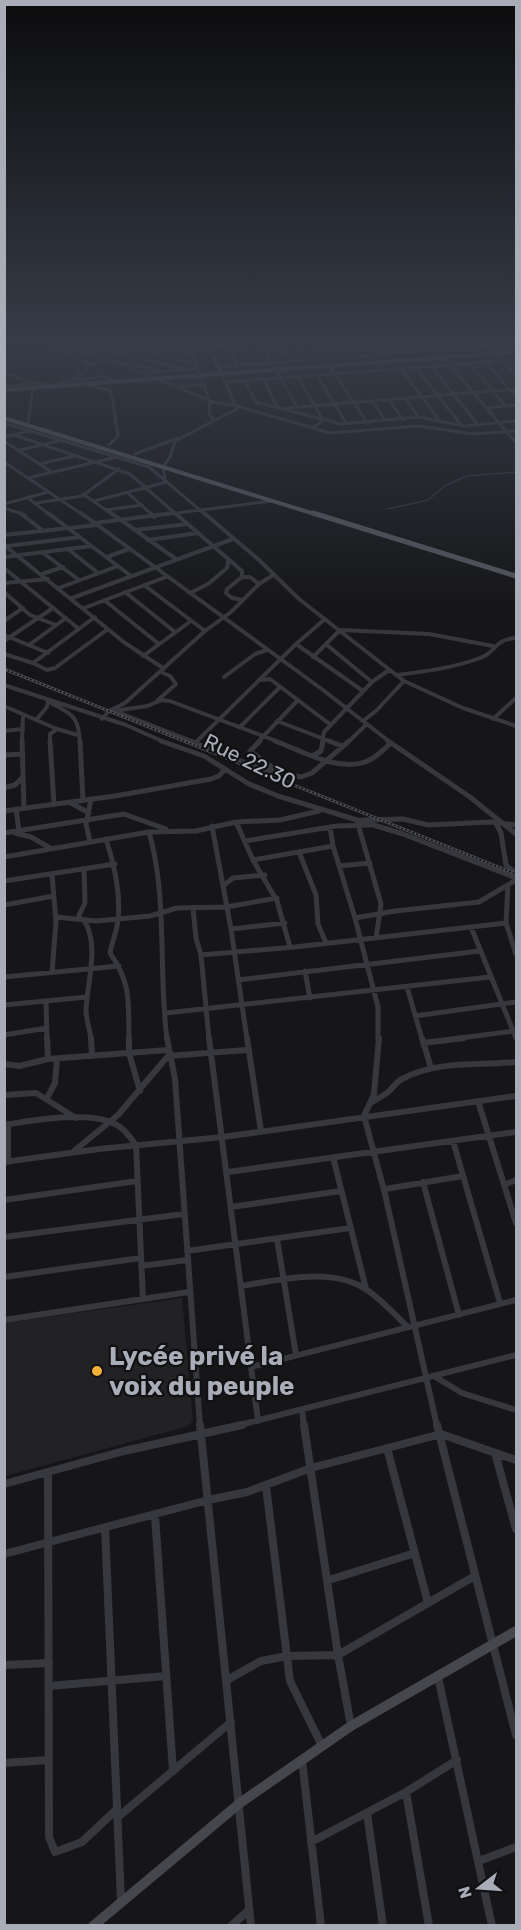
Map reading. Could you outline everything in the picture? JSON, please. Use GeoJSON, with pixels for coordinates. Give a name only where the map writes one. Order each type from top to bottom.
{"type":"FeatureCollection","features":[{"type":"Feature","properties":{"kind":"main road"},"geometry":{"type":"LineString","coordinates":[[46,430],[516,575]]}},
{"type":"Feature","properties":{"kind":"main road"},"geometry":{"type":"LineString","coordinates":[[163,466],[516,575]]}},
{"type":"Feature","properties":{"kind":"street"},"geometry":{"type":"LineString","coordinates":[[4,439],[30,430]]}},
{"type":"Feature","properties":{"kind":"street"},"geometry":{"type":"LineString","coordinates":[[30,430],[150,466],[273,575],[404,681],[446,701],[516,726]]}},
{"type":"Feature","properties":{"kind":"street"},"geometry":{"type":"LineString","coordinates":[[109,445],[118,436],[118,430]]}},
{"type":"Feature","properties":{"kind":"street"},"geometry":{"type":"LineString","coordinates":[[135,454],[194,430]]}},
{"type":"Feature","properties":{"kind":"street"},"geometry":{"type":"LineString","coordinates":[[323,430],[336,433],[362,430]]}},
{"type":"Feature","properties":{"kind":"street"},"geometry":{"type":"LineString","coordinates":[[449,430],[473,434],[516,431]]}},
{"type":"Feature","properties":{"kind":"street"},"geometry":{"type":"LineString","coordinates":[[506,431],[516,442]]}},
{"type":"Feature","properties":{"kind":"street"},"geometry":{"type":"LineString","coordinates":[[14,435],[130,474],[214,546],[228,561],[238,567],[243,574],[242,577]]}},
{"type":"Feature","properties":{"kind":"street"},"geometry":{"type":"LineString","coordinates":[[166,482],[162,475],[163,466],[170,457],[174,443],[180,437]]}},
{"type":"Feature","properties":{"kind":"street"},"geometry":{"type":"LineString","coordinates":[[4,439],[51,471]]}},
{"type":"Feature","properties":{"kind":"street"},"geometry":{"type":"LineString","coordinates":[[4,446],[27,440]]}},
{"type":"Feature","properties":{"kind":"street"},"geometry":{"type":"LineString","coordinates":[[20,450],[64,440]]}},
{"type":"Feature","properties":{"kind":"street"},"geometry":{"type":"LineString","coordinates":[[40,464],[75,456]]}},
{"type":"Feature","properties":{"kind":"street"},"geometry":{"type":"LineString","coordinates":[[28,478],[91,461],[117,457]]}},
{"type":"Feature","properties":{"kind":"street"},"geometry":{"type":"LineString","coordinates":[[4,462],[96,524],[516,834]]}},
{"type":"Feature","properties":{"kind":"street"},"geometry":{"type":"LineString","coordinates":[[34,503],[48,505],[90,492],[96,484],[118,469]]}},
{"type":"Feature","properties":{"kind":"street"},"geometry":{"type":"LineString","coordinates":[[94,501],[166,482]]}},
{"type":"Feature","properties":{"kind":"street"},"geometry":{"type":"LineString","coordinates":[[4,506],[48,492]]}},
{"type":"Feature","properties":{"kind":"street"},"geometry":{"type":"LineString","coordinates":[[128,493],[154,517]]}},
{"type":"Feature","properties":{"kind":"street"},"geometry":{"type":"LineString","coordinates":[[83,494],[176,559]]}},
{"type":"Feature","properties":{"kind":"street"},"geometry":{"type":"LineString","coordinates":[[55,497],[68,498]]}},
{"type":"Feature","properties":{"kind":"street"},"geometry":{"type":"LineString","coordinates":[[109,497],[120,508]]}},
{"type":"Feature","properties":{"kind":"street"},"geometry":{"type":"LineString","coordinates":[[28,498],[131,576]]}},
{"type":"Feature","properties":{"kind":"street"},"geometry":{"type":"LineString","coordinates":[[4,535],[272,501]]}},
{"type":"Feature","properties":{"kind":"street"},"geometry":{"type":"LineString","coordinates":[[4,506],[26,516],[42,530]]}},
{"type":"Feature","properties":{"kind":"street"},"geometry":{"type":"LineString","coordinates":[[106,510],[142,506]]}},
{"type":"Feature","properties":{"kind":"street"},"geometry":{"type":"LineString","coordinates":[[135,530],[188,524]]}},
{"type":"Feature","properties":{"kind":"street"},"geometry":{"type":"LineString","coordinates":[[148,540],[198,533]]}},
{"type":"Feature","properties":{"kind":"street"},"geometry":{"type":"LineString","coordinates":[[5,545],[80,537]]}},
{"type":"Feature","properties":{"kind":"street"},"geometry":{"type":"LineString","coordinates":[[72,598],[233,539]]}},
{"type":"Feature","properties":{"kind":"street"},"geometry":{"type":"LineString","coordinates":[[5,545],[108,629],[169,675],[176,684],[156,702],[147,706],[113,710]]}},
{"type":"Feature","properties":{"kind":"street"},"geometry":{"type":"LineString","coordinates":[[4,557],[92,546]]}},
{"type":"Feature","properties":{"kind":"street"},"geometry":{"type":"LineString","coordinates":[[68,549],[98,573]]}},
{"type":"Feature","properties":{"kind":"street"},"geometry":{"type":"LineString","coordinates":[[107,557],[129,549]]}},
{"type":"Feature","properties":{"kind":"street"},"geometry":{"type":"LineString","coordinates":[[42,552],[79,580]]}},
{"type":"Feature","properties":{"kind":"street"},"geometry":{"type":"LineString","coordinates":[[190,593],[208,584],[224,571],[228,567],[228,561]]}},
{"type":"Feature","properties":{"kind":"street"},"geometry":{"type":"LineString","coordinates":[[59,588],[118,566]]}},
{"type":"Feature","properties":{"kind":"street"},"geometry":{"type":"LineString","coordinates":[[42,574],[63,567]]}},
{"type":"Feature","properties":{"kind":"street"},"geometry":{"type":"LineString","coordinates":[[6,570],[79,629]]}},
{"type":"Feature","properties":{"kind":"street"},"geometry":{"type":"LineString","coordinates":[[102,719],[125,703],[205,631],[223,619],[259,584],[273,575]]}},
{"type":"Feature","properties":{"kind":"street"},"geometry":{"type":"LineString","coordinates":[[84,608],[166,577]]}},
{"type":"Feature","properties":{"kind":"street"},"geometry":{"type":"LineString","coordinates":[[243,600],[229,596],[226,593],[227,589],[242,577],[250,577],[259,584]]}},
{"type":"Feature","properties":{"kind":"street"},"geometry":{"type":"LineString","coordinates":[[4,583],[48,579]]}},
{"type":"Feature","properties":{"kind":"street"},"geometry":{"type":"LineString","coordinates":[[144,585],[205,631]]}},
{"type":"Feature","properties":{"kind":"street"},"geometry":{"type":"LineString","coordinates":[[4,592],[23,609],[56,625]]}},
{"type":"Feature","properties":{"kind":"street"},"geometry":{"type":"LineString","coordinates":[[125,592],[175,632]]}},
{"type":"Feature","properties":{"kind":"street"},"geometry":{"type":"LineString","coordinates":[[104,600],[159,644]]}},
{"type":"Feature","properties":{"kind":"street"},"geometry":{"type":"LineString","coordinates":[[4,641],[7,636],[53,608]]}},
{"type":"Feature","properties":{"kind":"street"},"geometry":{"type":"LineString","coordinates":[[4,621],[23,609]]}},
{"type":"Feature","properties":{"kind":"street"},"geometry":{"type":"LineString","coordinates":[[33,663],[95,617]]}},
{"type":"Feature","properties":{"kind":"street"},"geometry":{"type":"LineString","coordinates":[[29,645],[66,618]]}},
{"type":"Feature","properties":{"kind":"street"},"geometry":{"type":"LineString","coordinates":[[196,742],[218,718],[325,619]]}},
{"type":"Feature","properties":{"kind":"street"},"geometry":{"type":"LineString","coordinates":[[143,656],[191,621]]}},
{"type":"Feature","properties":{"kind":"street"},"geometry":{"type":"LineString","coordinates":[[4,654],[33,663],[46,670],[55,668],[108,629]]}},
{"type":"Feature","properties":{"kind":"street"},"geometry":{"type":"LineString","coordinates":[[313,657],[340,630]]}},
{"type":"Feature","properties":{"kind":"street"},"geometry":{"type":"LineString","coordinates":[[340,630],[429,634],[493,646]]}},
{"type":"Feature","properties":{"kind":"street"},"geometry":{"type":"LineString","coordinates":[[7,636],[48,652]]}},
{"type":"Feature","properties":{"kind":"street"},"geometry":{"type":"LineString","coordinates":[[396,675],[453,666],[486,655],[502,640],[516,638]]}},
{"type":"Feature","properties":{"kind":"street"},"geometry":{"type":"LineString","coordinates":[[296,644],[363,691]]}},
{"type":"Feature","properties":{"kind":"street"},"geometry":{"type":"LineString","coordinates":[[327,645],[372,682]]}},
{"type":"Feature","properties":{"kind":"street"},"geometry":{"type":"LineString","coordinates":[[224,677],[255,654],[267,650]]}},
{"type":"Feature","properties":{"kind":"street"},"geometry":{"type":"LineString","coordinates":[[312,755],[320,753],[324,740],[323,734],[331,725],[372,682],[389,670]]}},
{"type":"Feature","properties":{"kind":"street"},"geometry":{"type":"LineString","coordinates":[[260,680],[270,679],[331,725]]}},
{"type":"Feature","properties":{"kind":"street"},"geometry":{"type":"LineString","coordinates":[[113,710],[261,769],[305,776],[328,761],[404,681]]}},
{"type":"Feature","properties":{"kind":"street","name":"Rue 22.30"},"geometry":{"type":"LineString","coordinates":[[4,685],[50,704],[69,705],[102,719],[126,725],[171,746],[204,756],[254,786],[322,811],[346,814],[359,822]]}},
{"type":"Feature","properties":{"kind":"street"},"geometry":{"type":"LineString","coordinates":[[240,726],[279,688]]}},
{"type":"Feature","properties":{"kind":"street"},"geometry":{"type":"LineString","coordinates":[[493,719],[516,698]]}},
{"type":"Feature","properties":{"kind":"street"},"geometry":{"type":"LineString","coordinates":[[156,702],[170,701],[328,761],[349,765],[363,764],[391,743]]}},
{"type":"Feature","properties":{"kind":"street"},"geometry":{"type":"LineString","coordinates":[[281,774],[250,752],[297,701]]}},
{"type":"Feature","properties":{"kind":"street"},"geometry":{"type":"LineString","coordinates":[[36,720],[50,704],[75,717],[83,800]]}},
{"type":"Feature","properties":{"kind":"street"},"geometry":{"type":"LineString","coordinates":[[4,706],[23,716],[78,735]]}},
{"type":"Feature","properties":{"kind":"street"},"geometry":{"type":"LineString","coordinates":[[23,716],[24,808]]}},
{"type":"Feature","properties":{"kind":"street"},"geometry":{"type":"LineString","coordinates":[[277,721],[342,746]]}},
{"type":"Feature","properties":{"kind":"street"},"geometry":{"type":"LineString","coordinates":[[4,730],[23,729]]}},
{"type":"Feature","properties":{"kind":"street"},"geometry":{"type":"LineString","coordinates":[[54,804],[50,734],[57,729]]}},
{"type":"Feature","properties":{"kind":"street"},"geometry":{"type":"LineString","coordinates":[[4,755],[23,754]]}},
{"type":"Feature","properties":{"kind":"street"},"geometry":{"type":"LineString","coordinates":[[4,811],[211,779],[219,776],[224,770]]}},
{"type":"Feature","properties":{"kind":"street"},"geometry":{"type":"LineString","coordinates":[[4,788],[15,784],[23,776]]}},
{"type":"Feature","properties":{"kind":"street"},"geometry":{"type":"LineString","coordinates":[[90,842],[86,819],[91,799]]}},
{"type":"Feature","properties":{"kind":"street"},"geometry":{"type":"LineString","coordinates":[[69,802],[87,812],[101,816]]}},
{"type":"Feature","properties":{"kind":"street"},"geometry":{"type":"LineString","coordinates":[[16,810],[19,831]]}},
{"type":"Feature","properties":{"kind":"street"},"geometry":{"type":"LineString","coordinates":[[4,857],[149,832],[196,831],[236,822],[280,820],[322,811]]}},
{"type":"Feature","properties":{"kind":"street"},"geometry":{"type":"LineString","coordinates":[[490,813],[501,833],[506,866],[516,873]]}},
{"type":"Feature","properties":{"kind":"street"},"geometry":{"type":"LineString","coordinates":[[8,833],[101,816],[131,814],[169,830]]}},
{"type":"Feature","properties":{"kind":"street"},"geometry":{"type":"LineString","coordinates":[[245,841],[359,822],[403,819],[432,825],[495,823],[516,825]]}},
{"type":"Feature","properties":{"kind":"street"},"geometry":{"type":"LineString","coordinates":[[236,822],[253,860],[265,875],[277,898],[290,947]]}},
{"type":"Feature","properties":{"kind":"street"},"geometry":{"type":"LineString","coordinates":[[359,822],[403,834],[516,879]]}},
{"type":"Feature","properties":{"kind":"street"},"geometry":{"type":"LineString","coordinates":[[359,822],[381,900],[381,914],[376,938]]}},
{"type":"Feature","properties":{"kind":"street"},"geometry":{"type":"LineString","coordinates":[[212,826],[231,929],[247,1050],[261,1131]]}},
{"type":"Feature","properties":{"kind":"street"},"geometry":{"type":"LineString","coordinates":[[330,827],[333,846],[355,918],[378,1007],[379,1032],[372,1102],[364,1116],[385,1189],[411,1326],[430,1376],[473,1578],[516,1735]]}},
{"type":"Feature","properties":{"kind":"street"},"geometry":{"type":"LineString","coordinates":[[149,832],[157,858],[160,950],[168,1053],[175,1079],[201,1433],[251,1926]]}},
{"type":"Feature","properties":{"kind":"street"},"geometry":{"type":"LineString","coordinates":[[8,833],[31,837],[52,849]]}},
{"type":"Feature","properties":{"kind":"street"},"geometry":{"type":"LineString","coordinates":[[106,839],[115,864],[118,918],[111,953],[128,987],[129,1053],[140,1091]]}},
{"type":"Feature","properties":{"kind":"street"},"geometry":{"type":"LineString","coordinates":[[253,860],[333,846]]}},
{"type":"Feature","properties":{"kind":"street"},"geometry":{"type":"LineString","coordinates":[[299,852],[316,896],[318,924],[326,943]]}},
{"type":"Feature","properties":{"kind":"street"},"geometry":{"type":"LineString","coordinates":[[339,866],[370,863]]}},
{"type":"Feature","properties":{"kind":"street"},"geometry":{"type":"LineString","coordinates":[[4,881],[115,864]]}},
{"type":"Feature","properties":{"kind":"street"},"geometry":{"type":"LineString","coordinates":[[84,869],[85,903],[79,915],[89,928],[92,967],[86,1012],[92,1056]]}},
{"type":"Feature","properties":{"kind":"street"},"geometry":{"type":"LineString","coordinates":[[52,874],[56,917],[52,972]]}},
{"type":"Feature","properties":{"kind":"street"},"geometry":{"type":"LineString","coordinates":[[223,886],[233,878],[265,875]]}},
{"type":"Feature","properties":{"kind":"street"},"geometry":{"type":"LineString","coordinates":[[355,918],[479,902],[516,879]]}},
{"type":"Feature","properties":{"kind":"street"},"geometry":{"type":"LineString","coordinates":[[508,885],[506,923],[516,954]]}},
{"type":"Feature","properties":{"kind":"street"},"geometry":{"type":"LineString","coordinates":[[4,905],[54,896]]}},
{"type":"Feature","properties":{"kind":"street"},"geometry":{"type":"LineString","coordinates":[[56,917],[96,921],[150,916],[177,908],[226,907],[277,898]]}},
{"type":"Feature","properties":{"kind":"street"},"geometry":{"type":"LineString","coordinates":[[193,908],[196,938],[201,955],[205,1010],[228,1172],[258,1421]]}},
{"type":"Feature","properties":{"kind":"street"},"geometry":{"type":"LineString","coordinates":[[231,929],[285,923]]}},
{"type":"Feature","properties":{"kind":"street"},"geometry":{"type":"LineString","coordinates":[[201,955],[506,923]]}},
{"type":"Feature","properties":{"kind":"street"},"geometry":{"type":"LineString","coordinates":[[471,927],[516,1038]]}},
{"type":"Feature","properties":{"kind":"street"},"geometry":{"type":"LineString","coordinates":[[238,980],[480,951]]}},
{"type":"Feature","properties":{"kind":"street"},"geometry":{"type":"LineString","coordinates":[[4,977],[119,966]]}},
{"type":"Feature","properties":{"kind":"street"},"geometry":{"type":"LineString","coordinates":[[305,972],[310,998]]}},
{"type":"Feature","properties":{"kind":"street"},"geometry":{"type":"LineString","coordinates":[[166,1013],[490,976]]}},
{"type":"Feature","properties":{"kind":"street"},"geometry":{"type":"LineString","coordinates":[[407,987],[431,1068]]}},
{"type":"Feature","properties":{"kind":"street"},"geometry":{"type":"LineString","coordinates":[[4,1005],[87,996]]}},
{"type":"Feature","properties":{"kind":"street"},"geometry":{"type":"LineString","coordinates":[[46,1001],[48,1059]]}},
{"type":"Feature","properties":{"kind":"street"},"geometry":{"type":"LineString","coordinates":[[415,1016],[516,1002]]}},
{"type":"Feature","properties":{"kind":"street"},"geometry":{"type":"LineString","coordinates":[[4,1035],[47,1028]]}},
{"type":"Feature","properties":{"kind":"street"},"geometry":{"type":"LineString","coordinates":[[423,1043],[513,1031]]}},
{"type":"Feature","properties":{"kind":"street"},"geometry":{"type":"LineString","coordinates":[[4,1064],[24,1065],[48,1059],[129,1053],[212,1054],[247,1050]]}},
{"type":"Feature","properties":{"kind":"street"},"geometry":{"type":"LineString","coordinates":[[71,1153],[110,1123],[140,1091],[168,1053]]}},
{"type":"Feature","properties":{"kind":"street"},"geometry":{"type":"LineString","coordinates":[[47,1098],[55,1083],[57,1059]]}},
{"type":"Feature","properties":{"kind":"street"},"geometry":{"type":"LineString","coordinates":[[372,1102],[387,1093],[400,1080],[431,1068],[452,1064],[481,1066],[516,1062]]}},
{"type":"Feature","properties":{"kind":"street"},"geometry":{"type":"LineString","coordinates":[[4,1095],[36,1093],[78,1119]]}},
{"type":"Feature","properties":{"kind":"street"},"geometry":{"type":"LineString","coordinates":[[143,1299],[136,1145],[123,1129],[110,1123],[78,1119],[51,1119],[6,1124],[6,1162],[136,1145],[223,1137],[516,1096]]}},
{"type":"Feature","properties":{"kind":"street"},"geometry":{"type":"LineString","coordinates":[[478,1101],[516,1223]]}},
{"type":"Feature","properties":{"kind":"street"},"geometry":{"type":"LineString","coordinates":[[228,1172],[516,1132]]}},
{"type":"Feature","properties":{"kind":"street"},"geometry":{"type":"LineString","coordinates":[[453,1141],[500,1303]]}},
{"type":"Feature","properties":{"kind":"street"},"geometry":{"type":"LineString","coordinates":[[333,1157],[366,1289]]}},
{"type":"Feature","properties":{"kind":"street"},"geometry":{"type":"LineString","coordinates":[[385,1189],[463,1176]]}},
{"type":"Feature","properties":{"kind":"street"},"geometry":{"type":"LineString","coordinates":[[504,1185],[516,1180]]}},
{"type":"Feature","properties":{"kind":"street"},"geometry":{"type":"LineString","coordinates":[[4,1200],[137,1181]]}},
{"type":"Feature","properties":{"kind":"street"},"geometry":{"type":"LineString","coordinates":[[423,1182],[459,1315]]}},
{"type":"Feature","properties":{"kind":"street"},"geometry":{"type":"LineString","coordinates":[[231,1207],[341,1191]]}},
{"type":"Feature","properties":{"kind":"street"},"geometry":{"type":"LineString","coordinates":[[4,1237],[184,1214]]}},
{"type":"Feature","properties":{"kind":"street"},"geometry":{"type":"LineString","coordinates":[[187,1251],[350,1228]]}},
{"type":"Feature","properties":{"kind":"street"},"geometry":{"type":"LineString","coordinates":[[277,1239],[296,1356]]}},
{"type":"Feature","properties":{"kind":"street"},"geometry":{"type":"LineString","coordinates":[[4,1277],[141,1262],[187,1260]]}},
{"type":"Feature","properties":{"kind":"street"},"geometry":{"type":"LineString","coordinates":[[241,1286],[283,1279],[330,1276],[366,1289],[411,1326]]}},
{"type":"Feature","properties":{"kind":"street"},"geometry":{"type":"LineString","coordinates":[[4,1320],[189,1292]]}},
{"type":"Feature","properties":{"kind":"street"},"geometry":{"type":"LineString","coordinates":[[251,1367],[516,1300]]}},
{"type":"Feature","properties":{"kind":"street"},"geometry":{"type":"LineString","coordinates":[[4,1484],[516,1355]]}},
{"type":"Feature","properties":{"kind":"street"},"geometry":{"type":"LineString","coordinates":[[430,1376],[462,1393],[516,1410]]}},
{"type":"Feature","properties":{"kind":"street"},"geometry":{"type":"LineString","coordinates":[[302,1410],[329,1580],[338,1655],[351,1726]]}},
{"type":"Feature","properties":{"kind":"street"},"geometry":{"type":"LineString","coordinates":[[4,1554],[266,1486],[311,1468],[441,1434],[516,1460]]}},
{"type":"Feature","properties":{"kind":"street"},"geometry":{"type":"LineString","coordinates":[[387,1448],[428,1603]]}},
{"type":"Feature","properties":{"kind":"street"},"geometry":{"type":"LineString","coordinates":[[495,1453],[516,1529]]}},
{"type":"Feature","properties":{"kind":"street"},"geometry":{"type":"LineString","coordinates":[[48,1473],[48,1837],[55,1852],[65,1851],[89,1836],[173,1771],[231,1722]]}},
{"type":"Feature","properties":{"kind":"street"},"geometry":{"type":"LineString","coordinates":[[266,1486],[286,1656],[294,1691],[322,1746]]}},
{"type":"Feature","properties":{"kind":"street"},"geometry":{"type":"LineString","coordinates":[[155,1516],[173,1771]]}},
{"type":"Feature","properties":{"kind":"street"},"geometry":{"type":"LineString","coordinates":[[105,1528],[122,1901]]}},
{"type":"Feature","properties":{"kind":"street"},"geometry":{"type":"LineString","coordinates":[[329,1580],[415,1553]]}},
{"type":"Feature","properties":{"kind":"street"},"geometry":{"type":"LineString","coordinates":[[227,1680],[252,1664],[286,1656],[338,1655],[473,1578]]}},
{"type":"Feature","properties":{"kind":"street"},"geometry":{"type":"LineString","coordinates":[[93,1926],[240,1803],[351,1726],[516,1631]]}},
{"type":"Feature","properties":{"kind":"street"},"geometry":{"type":"LineString","coordinates":[[4,1665],[49,1663]]}},
{"type":"Feature","properties":{"kind":"street"},"geometry":{"type":"LineString","coordinates":[[49,1686],[166,1677]]}},
{"type":"Feature","properties":{"kind":"street"},"geometry":{"type":"LineString","coordinates":[[438,1677],[492,1926]]}},
{"type":"Feature","properties":{"kind":"street"},"geometry":{"type":"LineString","coordinates":[[4,1763],[49,1760]]}},
{"type":"Feature","properties":{"kind":"street"},"geometry":{"type":"LineString","coordinates":[[302,1760],[321,1926]]}},
{"type":"Feature","properties":{"kind":"street"},"geometry":{"type":"LineString","coordinates":[[311,1842],[406,1792],[457,1760]]}},
{"type":"Feature","properties":{"kind":"street"},"geometry":{"type":"LineString","coordinates":[[406,1792],[429,1926]]}},
{"type":"Feature","properties":{"kind":"street"},"geometry":{"type":"LineString","coordinates":[[367,1813],[383,1926]]}},
{"type":"Feature","properties":{"kind":"street"},"geometry":{"type":"LineString","coordinates":[[479,1862],[516,1846]]}},
{"type":"Feature","properties":{"kind":"street"},"geometry":{"type":"LineString","coordinates":[[231,1926],[249,1910]]}},
{"type":"Feature","properties":{"kind":"shaded area","name":"Lycée privé la voix du peuple"},"geometry":{"type":"Polygon","coordinates":[[[182,1298],[193,1420],[189,1426],[5,1476],[4,1323],[182,1298]]]}},
{"type":"Feature","properties":{"kind":"waterway"},"geometry":{"type":"LineString","coordinates":[[388,509],[428,500],[446,485],[467,476],[516,472]]}},
{"type":"Feature","properties":{"kind":"railway"},"geometry":{"type":"LineString","coordinates":[[4,669],[516,874]]}},
{"type":"Feature","properties":{"kind":"place","name":"Lycée privé la voix du peuple"},"geometry":{"type":"Point","coordinates":[97,1371]}}]}
